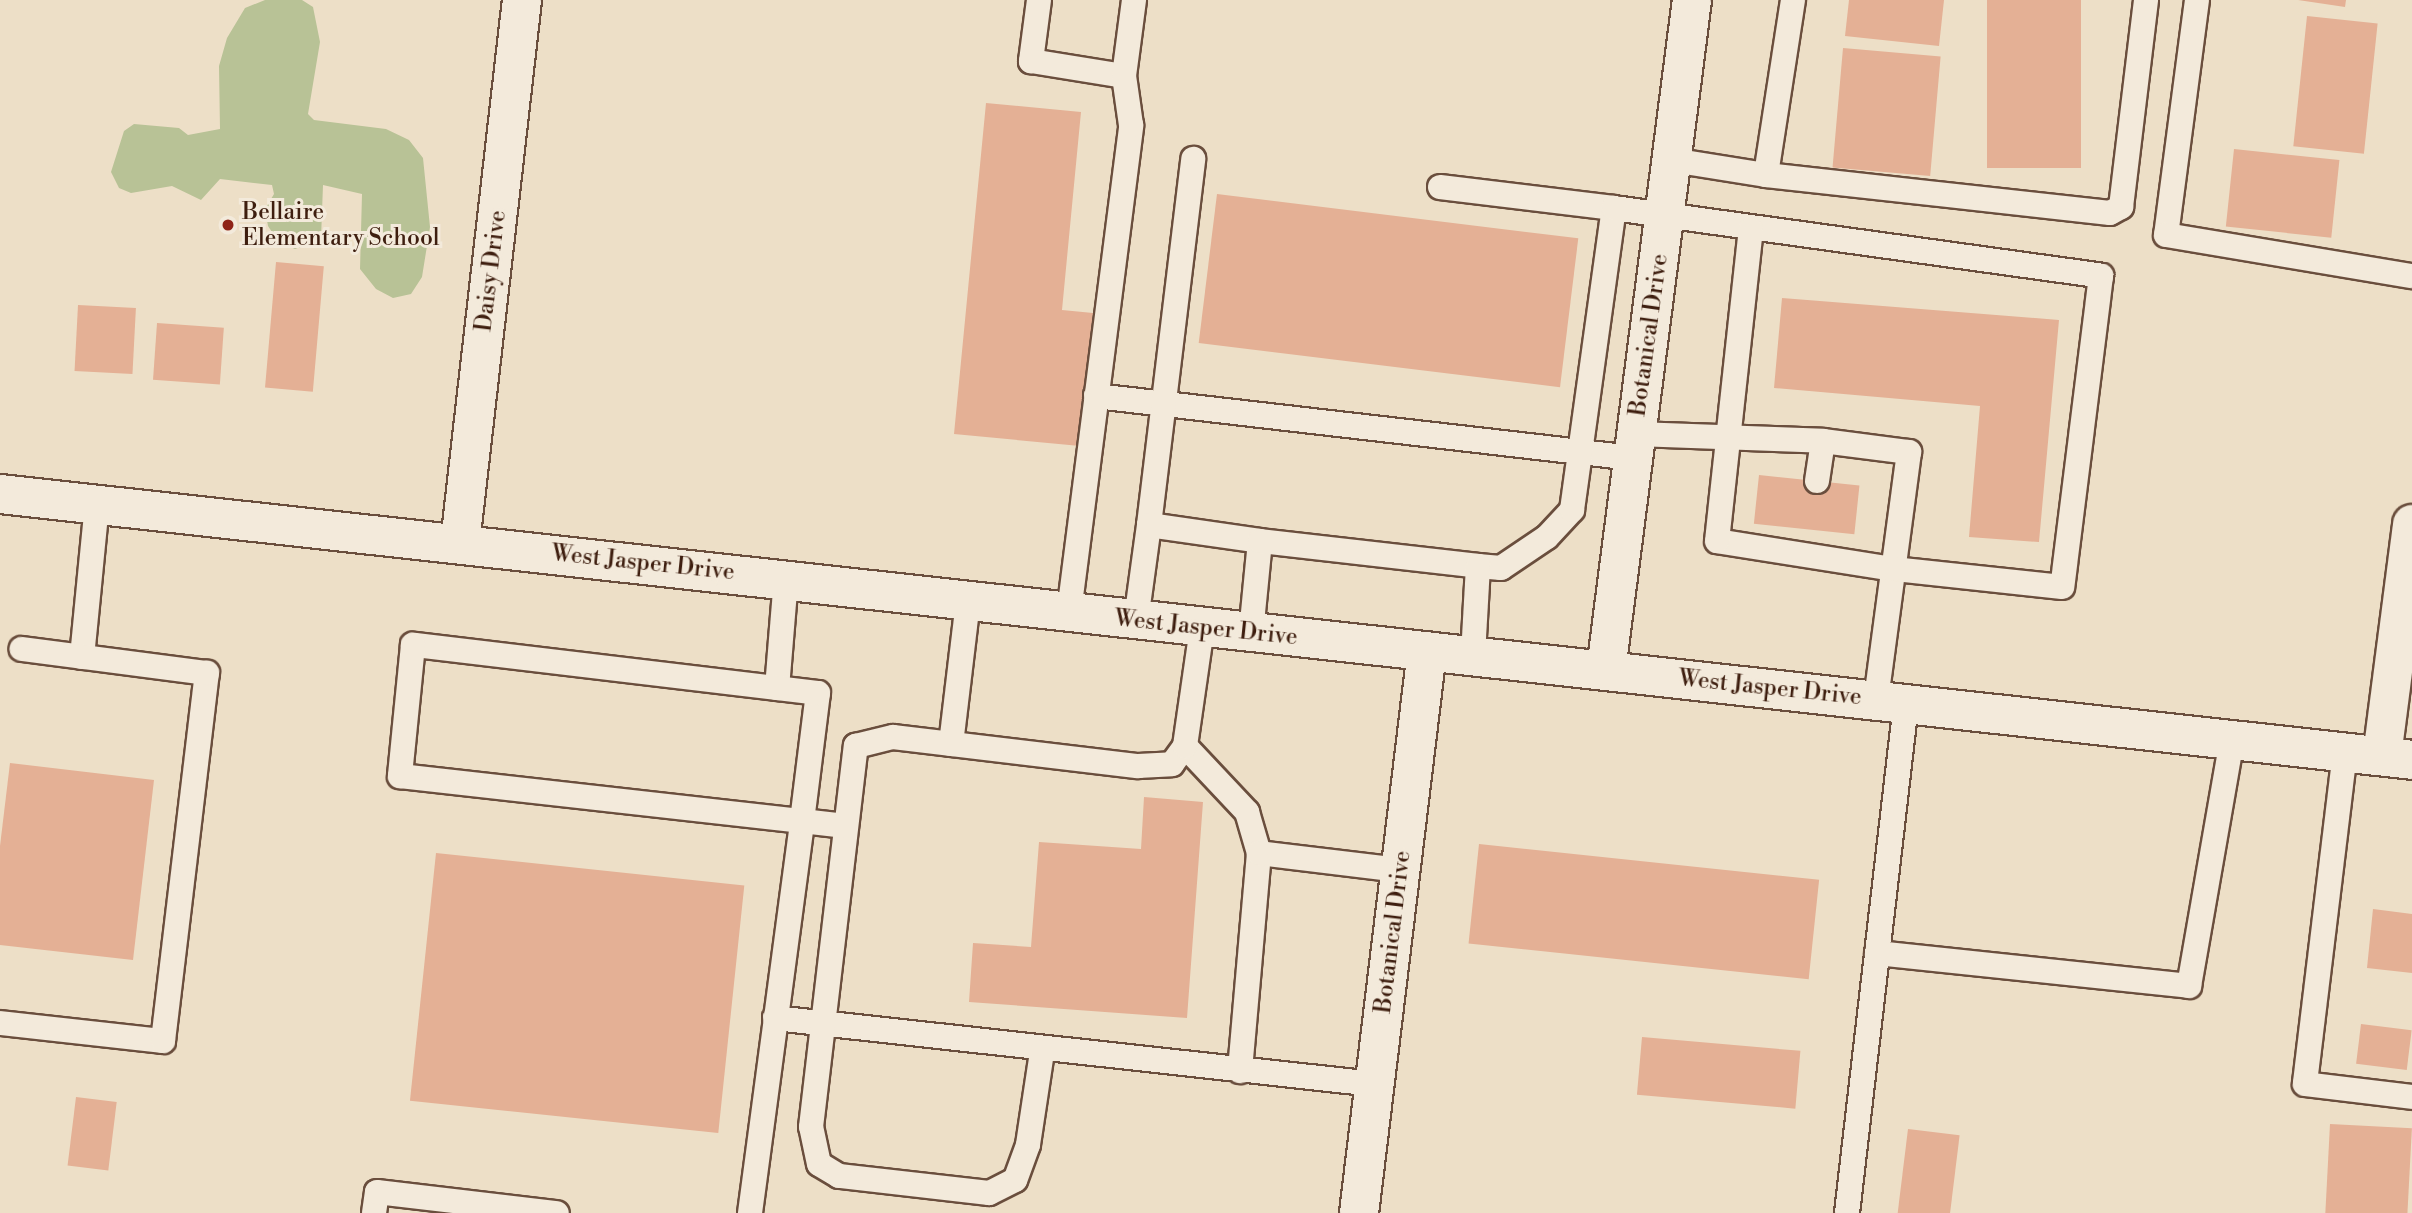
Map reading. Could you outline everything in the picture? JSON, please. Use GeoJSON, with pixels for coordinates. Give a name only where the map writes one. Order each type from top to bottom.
{"type":"FeatureCollection","features":[{"type":"Feature","properties":{"kind":"street","name":"Daisy Drive"},"geometry":{"type":"LineString","coordinates":[[460,543],[522,0]]}},
{"type":"Feature","properties":{"kind":"street","name":"Botanical Drive"},"geometry":{"type":"LineString","coordinates":[[1606,670],[1692,0]]}},
{"type":"Feature","properties":{"kind":"street","name":"West Jasper Drive"},"geometry":{"type":"LineString","coordinates":[[0,494],[786,579],[1251,634],[1606,670],[2397,758]]}},
{"type":"Feature","properties":{"kind":"street"},"geometry":{"type":"LineString","coordinates":[[2397,758],[2412,524]]}},
{"type":"Feature","properties":{"kind":"street","name":"Botanical Drive"},"geometry":{"type":"LineString","coordinates":[[1359,1213],[1427,651]]}},
{"type":"Feature","properties":{"kind":"lane"},"geometry":{"type":"LineString","coordinates":[[1040,0],[1031,61],[1124,76]]}},
{"type":"Feature","properties":{"kind":"lane"},"geometry":{"type":"LineString","coordinates":[[1069,612],[1131,125],[1124,76],[1134,0]]}},
{"type":"Feature","properties":{"kind":"lane"},"geometry":{"type":"LineString","coordinates":[[1766,175],[1793,0]]}},
{"type":"Feature","properties":{"kind":"lane"},"geometry":{"type":"LineString","coordinates":[[1672,160],[1766,175],[2110,213],[2120,207],[2146,0]]}},
{"type":"Feature","properties":{"kind":"lane"},"geometry":{"type":"LineString","coordinates":[[2197,0],[2166,235],[2412,276]]}},
{"type":"Feature","properties":{"kind":"lane"},"geometry":{"type":"LineString","coordinates":[[1136,620],[1193,159]]}},
{"type":"Feature","properties":{"kind":"lane"},"geometry":{"type":"LineString","coordinates":[[1440,187],[1614,208],[1751,230],[2101,276],[2062,587],[1894,569],[1807,543],[1717,541],[1751,230]]}},
{"type":"Feature","properties":{"kind":"lane"},"geometry":{"type":"LineString","coordinates":[[1149,525],[1260,541],[1501,568],[1547,537],[1572,510],[1614,208]]}},
{"type":"Feature","properties":{"kind":"lane"},"geometry":{"type":"LineString","coordinates":[[1096,396],[1579,452],[1730,438],[1823,441],[1909,452],[1894,569],[1891,702],[1877,953],[1847,1213]]}},
{"type":"Feature","properties":{"kind":"lane"},"geometry":{"type":"LineString","coordinates":[[1817,481],[1823,441]]}},
{"type":"Feature","properties":{"kind":"lane"},"geometry":{"type":"LineString","coordinates":[[82,657],[97,504]]}},
{"type":"Feature","properties":{"kind":"lane"},"geometry":{"type":"LineString","coordinates":[[1251,634],[1260,541]]}},
{"type":"Feature","properties":{"kind":"lane"},"geometry":{"type":"LineString","coordinates":[[1474,656],[1478,566]]}},
{"type":"Feature","properties":{"kind":"lane"},"geometry":{"type":"LineString","coordinates":[[777,688],[786,579]]}},
{"type":"Feature","properties":{"kind":"lane"},"geometry":{"type":"LineString","coordinates":[[951,744],[968,601]]}},
{"type":"Feature","properties":{"kind":"lane"},"geometry":{"type":"LineString","coordinates":[[1042,1052],[1028,1145],[1015,1180],[989,1194],[839,1176],[819,1164],[811,1127],[856,746],[893,737],[1138,766],[1172,764],[1185,746],[1202,628]]}},
{"type":"Feature","properties":{"kind":"lane"},"geometry":{"type":"LineString","coordinates":[[750,1213],[802,821],[818,693],[414,645],[400,776],[802,821],[846,826]]}},
{"type":"Feature","properties":{"kind":"lane"},"geometry":{"type":"LineString","coordinates":[[0,1023],[163,1041],[207,673],[22,649]]}},
{"type":"Feature","properties":{"kind":"lane"},"geometry":{"type":"LineString","coordinates":[[1877,953],[2189,986],[2232,739]]}},
{"type":"Feature","properties":{"kind":"lane"},"geometry":{"type":"LineString","coordinates":[[1185,746],[1247,812],[1259,853],[1240,1071]]}},
{"type":"Feature","properties":{"kind":"lane"},"geometry":{"type":"LineString","coordinates":[[2345,752],[2305,1084],[2412,1097]]}},
{"type":"Feature","properties":{"kind":"lane"},"geometry":{"type":"LineString","coordinates":[[1259,853],[1400,870]]}},
{"type":"Feature","properties":{"kind":"lane"},"geometry":{"type":"LineString","coordinates":[[775,1018],[824,1022],[1042,1052],[1374,1084]]}},
{"type":"Feature","properties":{"kind":"lane"},"geometry":{"type":"LineString","coordinates":[[374,1213],[377,1192],[557,1213]]}},
{"type":"Feature","properties":{"kind":"green space"},"geometry":{"type":"Polygon","coordinates":[[[265,0],[302,0],[313,7],[320,42],[308,114],[314,120],[386,129],[409,140],[423,158],[430,227],[422,277],[411,294],[393,298],[376,289],[360,269],[362,194],[323,185],[321,239],[295,249],[278,241],[268,226],[265,209],[274,194],[272,185],[220,179],[201,200],[172,186],[131,193],[119,188],[111,172],[124,131],[134,124],[179,128],[188,135],[220,129],[219,66],[227,38],[245,8],[265,0]]]}},
{"type":"Feature","properties":{"kind":"building"},"geometry":{"type":"Polygon","coordinates":[[[1849,0],[1944,0],[1939,46],[1845,36],[1849,0]]]}},
{"type":"Feature","properties":{"kind":"building"},"geometry":{"type":"Polygon","coordinates":[[[1987,0],[2081,0],[2081,168],[1987,168],[1987,0]]]}},
{"type":"Feature","properties":{"kind":"building"},"geometry":{"type":"Polygon","coordinates":[[[2298,0],[2346,0],[2345,7],[2298,0]]]}},
{"type":"Feature","properties":{"kind":"building"},"geometry":{"type":"Polygon","coordinates":[[[2307,16],[2378,23],[2364,154],[2293,146],[2307,16]]]}},
{"type":"Feature","properties":{"kind":"building"},"geometry":{"type":"Polygon","coordinates":[[[1843,48],[1941,57],[1930,176],[1833,168],[1843,48]]]}},
{"type":"Feature","properties":{"kind":"building"},"geometry":{"type":"Polygon","coordinates":[[[986,103],[1081,112],[1062,310],[1093,313],[1080,446],[954,434],[986,103]]]}},
{"type":"Feature","properties":{"kind":"building"},"geometry":{"type":"Polygon","coordinates":[[[2234,149],[2339,160],[2331,238],[2226,227],[2234,149]]]}},
{"type":"Feature","properties":{"kind":"building"},"geometry":{"type":"Polygon","coordinates":[[[1217,194],[1578,238],[1560,387],[1199,343],[1217,194]]]}},
{"type":"Feature","properties":{"kind":"building"},"geometry":{"type":"Polygon","coordinates":[[[276,262],[324,266],[313,392],[265,388],[276,262]]]}},
{"type":"Feature","properties":{"kind":"building"},"geometry":{"type":"Polygon","coordinates":[[[1782,298],[2059,320],[2039,542],[1969,537],[1980,406],[1774,388],[1782,298]]]}},
{"type":"Feature","properties":{"kind":"building"},"geometry":{"type":"Polygon","coordinates":[[[78,305],[136,308],[132,374],[75,371],[78,305]]]}},
{"type":"Feature","properties":{"kind":"building"},"geometry":{"type":"Polygon","coordinates":[[[157,323],[224,328],[220,385],[153,380],[157,323]]]}},
{"type":"Feature","properties":{"kind":"building"},"geometry":{"type":"Polygon","coordinates":[[[1759,475],[1859,486],[1854,534],[1754,524],[1759,475]]]}},
{"type":"Feature","properties":{"kind":"building"},"geometry":{"type":"Polygon","coordinates":[[[10,763],[154,780],[133,960],[0,945],[0,846],[10,763]]]}},
{"type":"Feature","properties":{"kind":"building"},"geometry":{"type":"Polygon","coordinates":[[[1144,797],[1203,802],[1187,1018],[969,1002],[973,943],[1031,947],[1039,842],[1141,849],[1144,797]]]}},
{"type":"Feature","properties":{"kind":"building"},"geometry":{"type":"Polygon","coordinates":[[[1479,844],[1819,880],[1809,979],[1469,943],[1479,844]]]}},
{"type":"Feature","properties":{"kind":"building"},"geometry":{"type":"Polygon","coordinates":[[[436,853],[744,885],[718,1133],[410,1101],[436,853]]]}},
{"type":"Feature","properties":{"kind":"building"},"geometry":{"type":"Polygon","coordinates":[[[2373,909],[2412,914],[2412,973],[2367,968],[2373,909]]]}},
{"type":"Feature","properties":{"kind":"building"},"geometry":{"type":"Polygon","coordinates":[[[2361,1024],[2412,1030],[2407,1070],[2356,1064],[2361,1024]]]}},
{"type":"Feature","properties":{"kind":"building"},"geometry":{"type":"Polygon","coordinates":[[[1642,1037],[1800,1051],[1795,1109],[1637,1095],[1642,1037]]]}},
{"type":"Feature","properties":{"kind":"building"},"geometry":{"type":"Polygon","coordinates":[[[76,1097],[117,1102],[108,1170],[68,1165],[76,1097]]]}},
{"type":"Feature","properties":{"kind":"building"},"geometry":{"type":"Polygon","coordinates":[[[2330,1124],[2412,1128],[2407,1213],[2325,1213],[2330,1124]]]}},
{"type":"Feature","properties":{"kind":"building"},"geometry":{"type":"Polygon","coordinates":[[[1908,1129],[1960,1135],[1950,1213],[1898,1213],[1908,1129]]]}},
{"type":"Feature","properties":{"kind":"place","name":"Bellaire Elementary School"},"geometry":{"type":"Point","coordinates":[228,225]}}]}
